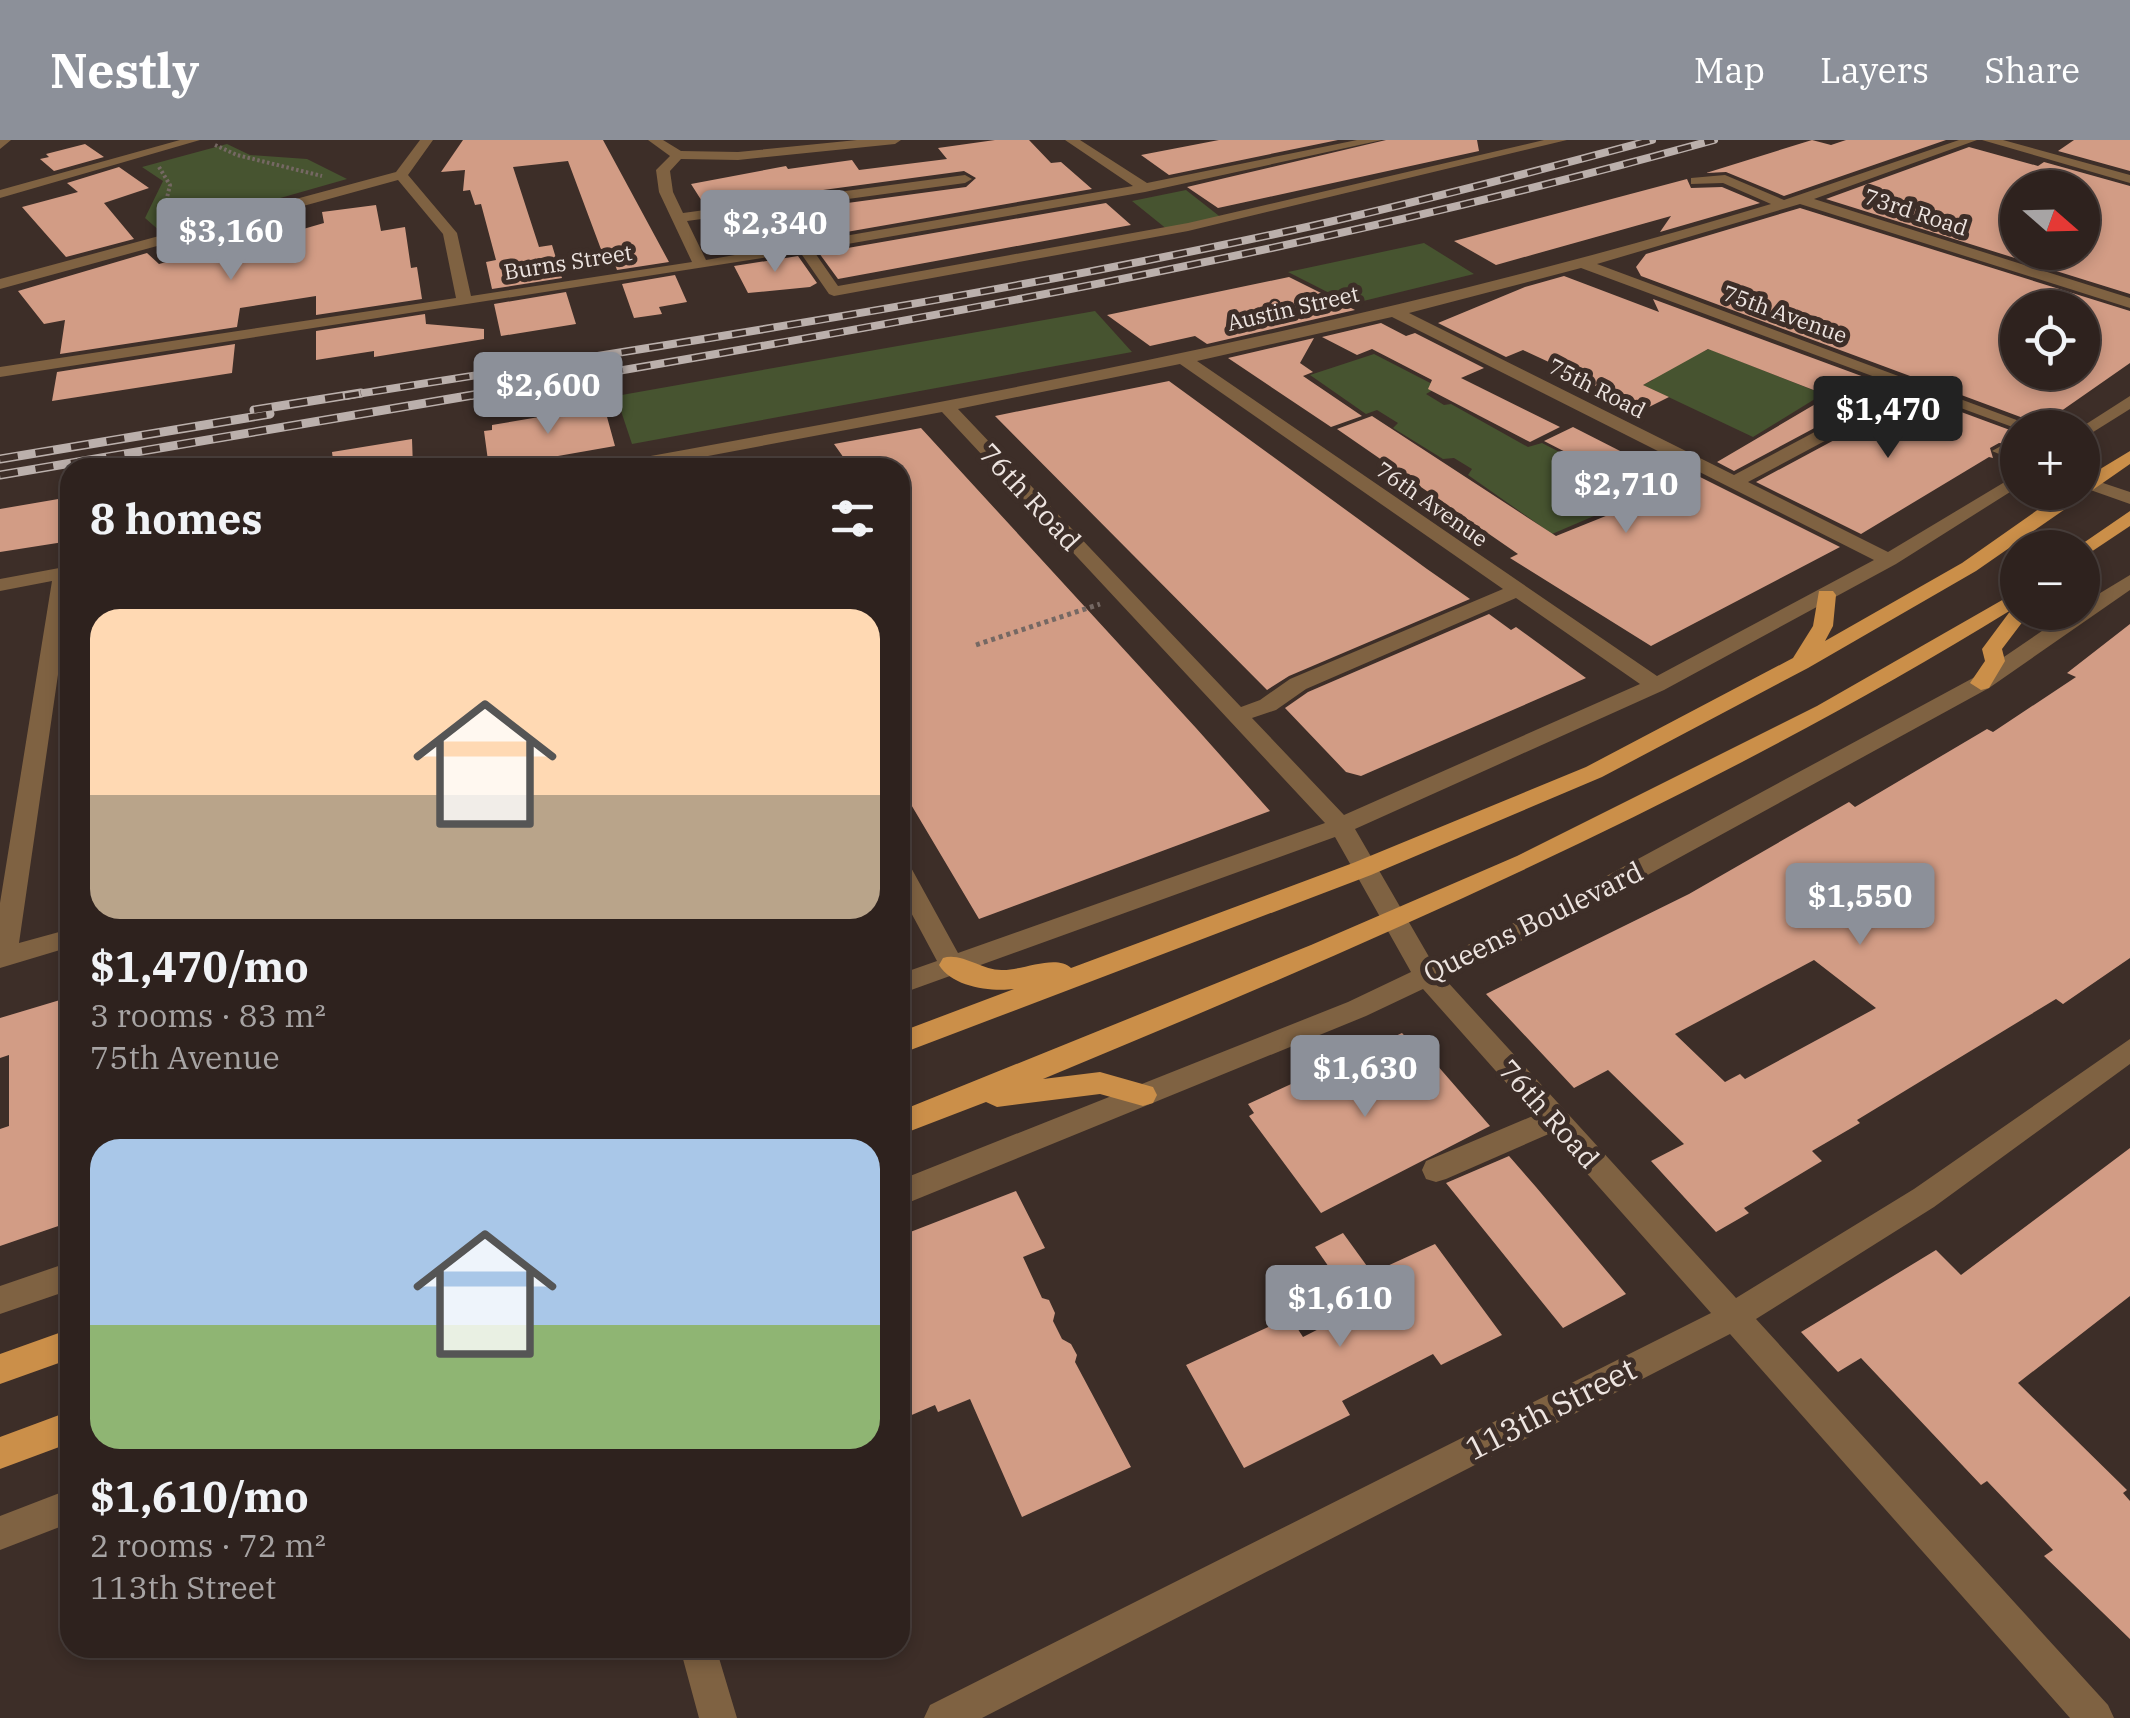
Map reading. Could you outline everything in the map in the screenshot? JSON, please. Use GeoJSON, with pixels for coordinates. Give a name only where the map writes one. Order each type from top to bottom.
{"type":"FeatureCollection","features":[{"type":"Feature","properties":{"kind":"main road"},"geometry":{"type":"LineString","coordinates":[[2100,475],[2130,456]]}},
{"type":"Feature","properties":{"kind":"main road"},"geometry":{"type":"LineString","coordinates":[[910,1040],[1362,868],[1594,772],[1969,567],[2049,510]]}},
{"type":"Feature","properties":{"kind":"main road"},"geometry":{"type":"LineString","coordinates":[[2100,539],[2130,517]]}},
{"type":"Feature","properties":{"kind":"main road"},"geometry":{"type":"LineString","coordinates":[[1801,662],[1823,626],[1826,595]]}},
{"type":"Feature","properties":{"kind":"main road","name":"Queens Boulevard"},"geometry":{"type":"LineString","coordinates":[[910,1119],[1395,921],[1762,747],[2000,608]]}},
{"type":"Feature","properties":{"kind":"main road"},"geometry":{"type":"LineString","coordinates":[[1981,683],[1995,661],[1992,648],[2006,630]]}},
{"type":"Feature","properties":{"kind":"main road"},"geometry":{"type":"LineString","coordinates":[[952,965],[974,978],[996,982],[1134,956]]}},
{"type":"Feature","properties":{"kind":"main road"},"geometry":{"type":"LineString","coordinates":[[952,1104],[1077,1083],[1118,1085],[1143,1096]]}},
{"type":"Feature","properties":{"kind":"main road"},"geometry":{"type":"LineString","coordinates":[[0,1368],[60,1347]]}},
{"type":"Feature","properties":{"kind":"main road"},"geometry":{"type":"LineString","coordinates":[[0,1453],[60,1430]]}},
{"type":"Feature","properties":{"kind":"street"},"geometry":{"type":"LineString","coordinates":[[0,194],[14,186],[194,140]]}},
{"type":"Feature","properties":{"kind":"street"},"geometry":{"type":"LineString","coordinates":[[0,284],[401,176],[427,140]]}},
{"type":"Feature","properties":{"kind":"street"},"geometry":{"type":"LineString","coordinates":[[654,140],[678,155],[738,156],[895,140]]}},
{"type":"Feature","properties":{"kind":"street"},"geometry":{"type":"LineString","coordinates":[[1071,140],[1145,188]]}},
{"type":"Feature","properties":{"kind":"street","name":"Burns Street"},"geometry":{"type":"LineString","coordinates":[[0,372],[701,265],[1145,188],[1340,144],[1376,140]]}},
{"type":"Feature","properties":{"kind":"street"},"geometry":{"type":"LineString","coordinates":[[804,247],[834,292],[1188,227],[1562,140]]}},
{"type":"Feature","properties":{"kind":"street","name":"Austin Street"},"geometry":{"type":"LineString","coordinates":[[695,458],[1183,360],[1393,311],[1785,206],[1971,140]]}},
{"type":"Feature","properties":{"kind":"street"},"geometry":{"type":"LineString","coordinates":[[1988,140],[2130,180]]}},
{"type":"Feature","properties":{"kind":"street"},"geometry":{"type":"LineString","coordinates":[[678,155],[663,170],[666,192],[701,265]]}},
{"type":"Feature","properties":{"kind":"street"},"geometry":{"type":"LineString","coordinates":[[401,176],[450,232],[464,301]]}},
{"type":"Feature","properties":{"kind":"street"},"geometry":{"type":"LineString","coordinates":[[678,218],[965,179]]}},
{"type":"Feature","properties":{"kind":"street"},"geometry":{"type":"LineString","coordinates":[[1696,181],[1725,180],[1785,206]]}},
{"type":"Feature","properties":{"kind":"street","name":"73rd Road"},"geometry":{"type":"LineString","coordinates":[[1803,200],[2130,304]]}},
{"type":"Feature","properties":{"kind":"street","name":"75th Avenue"},"geometry":{"type":"LineString","coordinates":[[1580,263],[2000,417]]}},
{"type":"Feature","properties":{"kind":"street","name":"75th Road"},"geometry":{"type":"LineString","coordinates":[[1393,311],[1889,560]]}},
{"type":"Feature","properties":{"kind":"street","name":"76th Avenue"},"geometry":{"type":"LineString","coordinates":[[1183,360],[1656,685]]}},
{"type":"Feature","properties":{"kind":"street"},"geometry":{"type":"LineString","coordinates":[[1734,482],[1830,431],[1896,378]]}},
{"type":"Feature","properties":{"kind":"street"},"geometry":{"type":"LineString","coordinates":[[2100,422],[2130,401]]}},
{"type":"Feature","properties":{"kind":"street","name":"76th Road"},"geometry":{"type":"LineString","coordinates":[[945,406],[1341,826],[1426,975],[2095,1718]]}},
{"type":"Feature","properties":{"kind":"street"},"geometry":{"type":"LineString","coordinates":[[910,980],[1341,826],[1656,685],[1889,560],[2000,490]]}},
{"type":"Feature","properties":{"kind":"street"},"geometry":{"type":"LineString","coordinates":[[2100,490],[2130,498]]}},
{"type":"Feature","properties":{"kind":"street"},"geometry":{"type":"LineString","coordinates":[[0,585],[60,574]]}},
{"type":"Feature","properties":{"kind":"street","name":"Queens Boulevard"},"geometry":{"type":"LineString","coordinates":[[910,1189],[1357,1008],[1712,833],[1981,683],[2130,580]]}},
{"type":"Feature","properties":{"kind":"street"},"geometry":{"type":"LineString","coordinates":[[1236,716],[1268,704],[1298,684],[1518,590]]}},
{"type":"Feature","properties":{"kind":"street"},"geometry":{"type":"LineString","coordinates":[[60,609],[2,958],[60,941]]}},
{"type":"Feature","properties":{"kind":"street"},"geometry":{"type":"LineString","coordinates":[[910,888],[952,965]]}},
{"type":"Feature","properties":{"kind":"street","name":"113th Street"},"geometry":{"type":"LineString","coordinates":[[943,1718],[1731,1318],[1924,1198],[2130,1050]]}},
{"type":"Feature","properties":{"kind":"street"},"geometry":{"type":"LineString","coordinates":[[1436,1170],[1553,1119]]}},
{"type":"Feature","properties":{"kind":"street"},"geometry":{"type":"LineString","coordinates":[[0,1300],[60,1279]]}},
{"type":"Feature","properties":{"kind":"street"},"geometry":{"type":"LineString","coordinates":[[0,1533],[60,1510]]}},
{"type":"Feature","properties":{"kind":"street"},"geometry":{"type":"LineString","coordinates":[[701,1658],[718,1718]]}},
{"type":"Feature","properties":{"kind":"path"},"geometry":{"type":"LineString","coordinates":[[218,148],[292,164]]}},
{"type":"Feature","properties":{"kind":"path"},"geometry":{"type":"LineString","coordinates":[[162,168],[171,186],[165,206],[173,229]]}},
{"type":"Feature","properties":{"kind":"path"},"geometry":{"type":"LineString","coordinates":[[171,186],[180,185]]}},
{"type":"Feature","properties":{"kind":"path"},"geometry":{"type":"LineString","coordinates":[[976,645],[1101,603]]}},
{"type":"Feature","properties":{"kind":"green space"},"geometry":{"type":"Polygon","coordinates":[[[227,144],[250,155],[307,159],[347,179],[161,232],[145,218],[163,181],[142,167],[227,144]]]}},
{"type":"Feature","properties":{"kind":"green space"},"geometry":{"type":"Polygon","coordinates":[[[1186,190],[1223,219],[1168,230],[1132,201],[1186,190]]]}},
{"type":"Feature","properties":{"kind":"green space"},"geometry":{"type":"Polygon","coordinates":[[[1424,243],[1474,274],[1351,304],[1288,272],[1424,243]]]}},
{"type":"Feature","properties":{"kind":"green space"},"geometry":{"type":"Polygon","coordinates":[[[1095,311],[1132,352],[632,444],[616,396],[1095,311]]]}},
{"type":"Feature","properties":{"kind":"green space"},"geometry":{"type":"Polygon","coordinates":[[[1648,334],[1700,353],[1709,349],[1823,394],[1753,437],[1643,385],[1653,380],[1648,334]]]}},
{"type":"Feature","properties":{"kind":"green space"},"geometry":{"type":"Polygon","coordinates":[[[1374,354],[1438,387],[1426,394],[1444,405],[1451,404],[1528,447],[1542,443],[1643,495],[1552,534],[1468,475],[1472,469],[1454,458],[1443,459],[1393,428],[1398,423],[1377,410],[1366,414],[1310,375],[1374,354]]]}},
{"type":"Feature","properties":{"kind":"building"},"geometry":{"type":"Polygon","coordinates":[[[463,140],[603,140],[669,262],[617,270],[610,251],[602,252],[568,161],[513,167],[539,247],[552,245],[562,278],[492,289],[486,262],[496,260],[481,204],[475,205],[470,190],[463,191],[465,170],[441,172],[463,140]]]}},
{"type":"Feature","properties":{"kind":"building"},"geometry":{"type":"Polygon","coordinates":[[[1029,140],[1051,163],[1061,162],[1092,189],[726,253],[713,227],[717,226],[714,221],[966,187],[976,178],[964,171],[705,206],[691,184],[786,166],[788,169],[852,160],[859,170],[947,159],[938,148],[1029,140]]]}},
{"type":"Feature","properties":{"kind":"building"},"geometry":{"type":"Polygon","coordinates":[[[1219,140],[1338,140],[1169,175],[1141,155],[1219,140]]]}},
{"type":"Feature","properties":{"kind":"building"},"geometry":{"type":"Polygon","coordinates":[[[1386,140],[1477,140],[1479,151],[1218,208],[1187,187],[1386,140]]]}},
{"type":"Feature","properties":{"kind":"building"},"geometry":{"type":"Polygon","coordinates":[[[1812,140],[1831,145],[1846,140],[1946,140],[1784,196],[1726,172],[1706,173],[1812,140]]]}},
{"type":"Feature","properties":{"kind":"building"},"geometry":{"type":"Polygon","coordinates":[[[2074,140],[2130,140],[2130,171],[2058,151],[2074,140]]]}},
{"type":"Feature","properties":{"kind":"building"},"geometry":{"type":"Polygon","coordinates":[[[85,144],[104,157],[54,171],[40,159],[49,157],[46,154],[85,144]]]}},
{"type":"Feature","properties":{"kind":"building"},"geometry":{"type":"Polygon","coordinates":[[[1969,147],[2038,166],[2044,162],[2073,170],[2000,170],[2000,253],[1826,199],[1969,147]]]}},
{"type":"Feature","properties":{"kind":"building"},"geometry":{"type":"Polygon","coordinates":[[[119,167],[149,188],[104,203],[134,239],[66,257],[22,207],[78,192],[67,183],[119,167]]]}},
{"type":"Feature","properties":{"kind":"building"},"geometry":{"type":"Polygon","coordinates":[[[2100,178],[2130,186],[2130,294],[2053,270],[2100,270],[2100,178]]]}},
{"type":"Feature","properties":{"kind":"building"},"geometry":{"type":"Polygon","coordinates":[[[1687,179],[1691,188],[1722,187],[1760,203],[1660,232],[1671,216],[1496,265],[1454,241],[1687,179]]]}},
{"type":"Feature","properties":{"kind":"building"},"geometry":{"type":"Polygon","coordinates":[[[1106,203],[1131,225],[838,279],[819,253],[1106,203]]]}},
{"type":"Feature","properties":{"kind":"building"},"geometry":{"type":"Polygon","coordinates":[[[376,205],[381,231],[405,227],[411,268],[417,267],[422,299],[316,315],[316,296],[240,308],[237,327],[60,354],[65,320],[44,324],[18,291],[147,253],[159,264],[232,244],[238,248],[324,223],[322,212],[376,205]]]}},
{"type":"Feature","properties":{"kind":"building"},"geometry":{"type":"Polygon","coordinates":[[[1800,208],[2063,290],[2000,290],[2000,390],[2091,390],[2063,410],[2002,410],[1641,276],[1636,267],[1646,254],[1800,208]]]}},
{"type":"Feature","properties":{"kind":"building"},"geometry":{"type":"Polygon","coordinates":[[[798,256],[817,283],[810,287],[748,293],[734,266],[798,256]]]}},
{"type":"Feature","properties":{"kind":"building"},"geometry":{"type":"Polygon","coordinates":[[[675,275],[687,302],[659,307],[662,314],[634,318],[622,284],[675,275]]]}},
{"type":"Feature","properties":{"kind":"building"},"geometry":{"type":"Polygon","coordinates":[[[1564,276],[1659,312],[1653,299],[1875,381],[1822,424],[1734,471],[1717,462],[1829,396],[1708,349],[1643,385],[1669,397],[1639,412],[1579,376],[1523,350],[1506,357],[1438,323],[1525,287],[1564,276]]]}},
{"type":"Feature","properties":{"kind":"building"},"geometry":{"type":"Polygon","coordinates":[[[1289,277],[1355,310],[1207,344],[1195,336],[1150,346],[1107,315],[1289,277]]]}},
{"type":"Feature","properties":{"kind":"building"},"geometry":{"type":"Polygon","coordinates":[[[566,292],[576,324],[501,336],[494,304],[566,292]]]}},
{"type":"Feature","properties":{"kind":"building"},"geometry":{"type":"Polygon","coordinates":[[[2100,302],[2130,311],[2130,363],[2100,384],[2100,302]]]}},
{"type":"Feature","properties":{"kind":"building"},"geometry":{"type":"Polygon","coordinates":[[[425,314],[426,324],[484,329],[484,339],[374,357],[374,351],[316,360],[316,331],[425,314]]]}},
{"type":"Feature","properties":{"kind":"building"},"geometry":{"type":"Polygon","coordinates":[[[1381,323],[1406,336],[1415,333],[1484,368],[1461,378],[1560,427],[1530,442],[1428,389],[1432,380],[1372,349],[1357,355],[1322,337],[1381,323]]]}},
{"type":"Feature","properties":{"kind":"building"},"geometry":{"type":"Polygon","coordinates":[[[1314,338],[1300,363],[1313,372],[1303,376],[1362,416],[1331,427],[1228,358],[1314,338]]]}},
{"type":"Feature","properties":{"kind":"building"},"geometry":{"type":"Polygon","coordinates":[[[235,344],[232,373],[52,401],[57,372],[235,344]]]}},
{"type":"Feature","properties":{"kind":"building"},"geometry":{"type":"Polygon","coordinates":[[[1169,381],[1470,599],[1289,676],[1267,690],[995,416],[1169,381]]]}},
{"type":"Feature","properties":{"kind":"building"},"geometry":{"type":"Polygon","coordinates":[[[1899,389],[2000,426],[2000,443],[1990,448],[1993,458],[1861,534],[1756,482],[1838,438],[1899,389]]]}},
{"type":"Feature","properties":{"kind":"building"},"geometry":{"type":"Polygon","coordinates":[[[604,406],[615,446],[546,458],[488,458],[484,431],[492,430],[492,425],[604,406]]]}},
{"type":"Feature","properties":{"kind":"building"},"geometry":{"type":"Polygon","coordinates":[[[1372,416],[1556,536],[1653,497],[1544,441],[1573,427],[1679,481],[1694,474],[1840,547],[1651,646],[1510,558],[1518,554],[1337,429],[1372,416]]]}},
{"type":"Feature","properties":{"kind":"building"},"geometry":{"type":"Polygon","coordinates":[[[921,428],[1270,811],[979,919],[910,803],[910,458],[844,458],[834,444],[921,428]]]}},
{"type":"Feature","properties":{"kind":"building"},"geometry":{"type":"Polygon","coordinates":[[[412,439],[413,458],[333,458],[332,452],[412,439]]]}},
{"type":"Feature","properties":{"kind":"building"},"geometry":{"type":"Polygon","coordinates":[[[60,499],[60,543],[0,552],[0,509],[60,499]]]}},
{"type":"Feature","properties":{"kind":"building"},"geometry":{"type":"Polygon","coordinates":[[[1489,614],[1511,630],[1516,627],[1586,678],[1361,776],[1346,772],[1285,708],[1308,692],[1489,614]]]}},
{"type":"Feature","properties":{"kind":"building"},"geometry":{"type":"Polygon","coordinates":[[[2130,624],[2130,958],[2063,1004],[2056,999],[1857,1120],[1860,1123],[1812,1151],[1822,1161],[1744,1208],[1749,1213],[1716,1232],[1651,1161],[1684,1144],[1608,1070],[1574,1088],[1486,994],[1689,894],[1849,802],[1855,807],[1987,729],[1993,732],[2076,677],[2067,673],[2130,624]],[[1814,960],[1675,1034],[1725,1082],[1740,1074],[1745,1079],[1876,1008],[1814,960]]]}},
{"type":"Feature","properties":{"kind":"building"},"geometry":{"type":"Polygon","coordinates":[[[60,1000],[60,1225],[0,1246],[0,1129],[9,1126],[9,1055],[0,1058],[0,1018],[60,1000]]]}},
{"type":"Feature","properties":{"kind":"building"},"geometry":{"type":"Polygon","coordinates":[[[1402,1033],[1411,1043],[1416,1041],[1490,1126],[1321,1213],[1249,1116],[1254,1113],[1248,1104],[1402,1033]]]}},
{"type":"Feature","properties":{"kind":"building"},"geometry":{"type":"Polygon","coordinates":[[[2130,1148],[2130,1296],[2018,1383],[2127,1490],[2123,1493],[2130,1501],[2130,1639],[2044,1556],[2053,1550],[1987,1481],[1981,1485],[1861,1358],[1838,1372],[1801,1332],[1936,1250],[1961,1275],[2130,1148]]]}},
{"type":"Feature","properties":{"kind":"building"},"geometry":{"type":"Polygon","coordinates":[[[1509,1156],[1626,1294],[1563,1328],[1446,1183],[1509,1156]]]}},
{"type":"Feature","properties":{"kind":"building"},"geometry":{"type":"Polygon","coordinates":[[[1016,1191],[1045,1248],[1023,1257],[1042,1298],[1049,1300],[1055,1313],[1053,1321],[1062,1339],[1071,1344],[1077,1355],[1075,1362],[1131,1467],[1022,1517],[970,1399],[938,1412],[935,1405],[910,1416],[910,1232],[1016,1191]]]}},
{"type":"Feature","properties":{"kind":"building"},"geometry":{"type":"Polygon","coordinates":[[[1343,1233],[1372,1273],[1435,1244],[1502,1335],[1441,1365],[1433,1354],[1342,1401],[1350,1415],[1244,1468],[1186,1365],[1290,1317],[1303,1337],[1358,1309],[1315,1247],[1343,1233]]]}},
{"type":"Feature","properties":{"kind":"railway"},"geometry":{"type":"LineString","coordinates":[[345,396],[1068,276],[1350,217],[1652,140]]}},
{"type":"Feature","properties":{"kind":"railway"},"geometry":{"type":"LineString","coordinates":[[471,396],[1096,284],[1406,218],[1714,140]]}},
{"type":"Feature","properties":{"kind":"railway"},"geometry":{"type":"LineString","coordinates":[[254,410],[361,393]]}},
{"type":"Feature","properties":{"kind":"railway"},"geometry":{"type":"LineString","coordinates":[[101,458],[485,393]]}},
{"type":"Feature","properties":{"kind":"railway"},"geometry":{"type":"LineString","coordinates":[[0,459],[270,414]]}},
{"type":"Feature","properties":{"kind":"railway"},"geometry":{"type":"LineString","coordinates":[[0,475],[60,465]]}}]}
